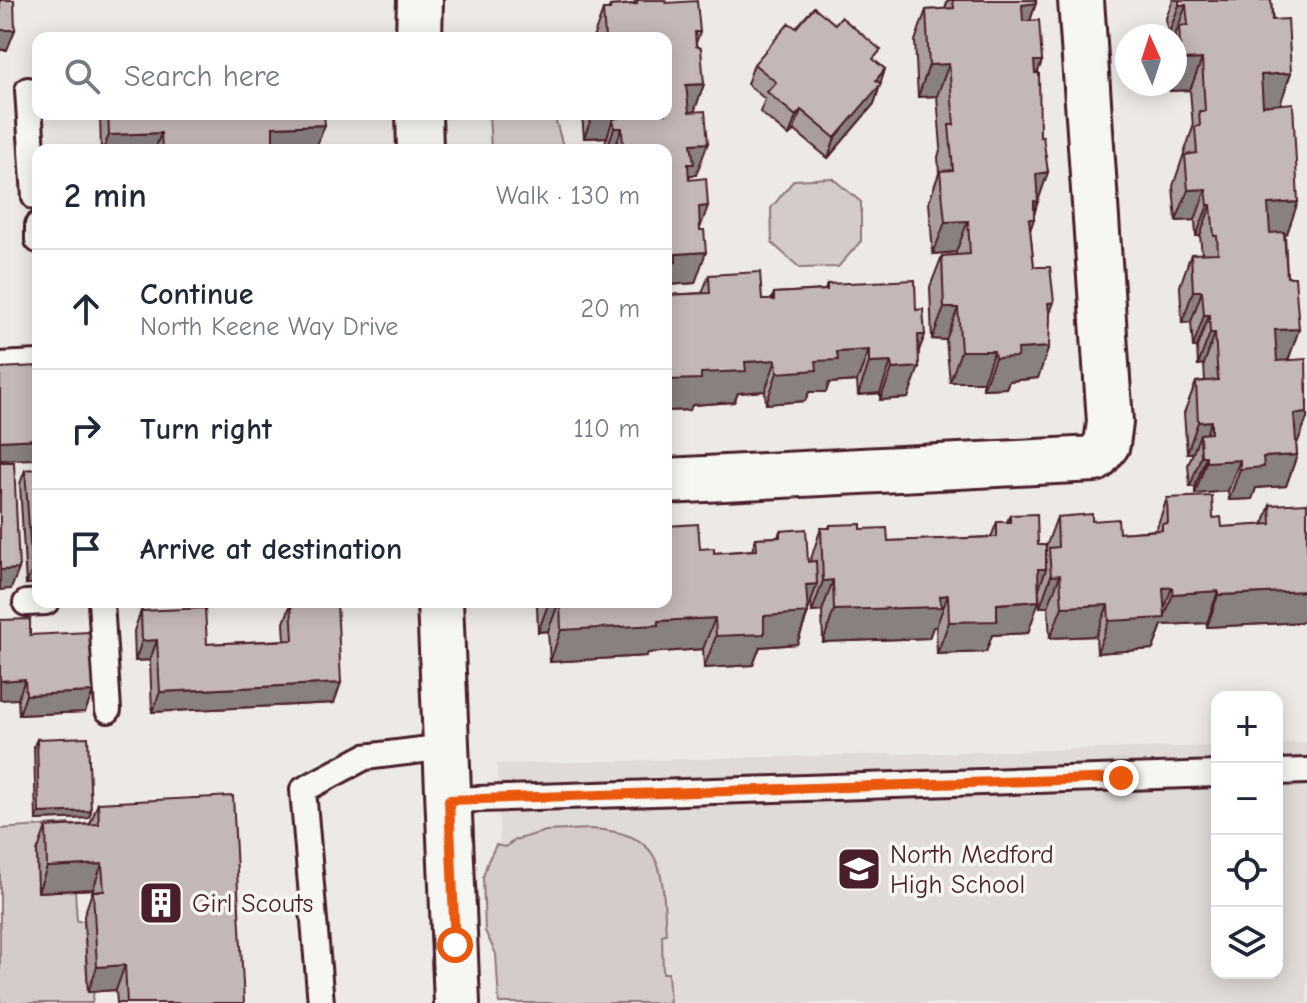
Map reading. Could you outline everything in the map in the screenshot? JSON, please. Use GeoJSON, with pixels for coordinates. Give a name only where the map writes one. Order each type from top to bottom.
{"type":"FeatureCollection","features":[{"type":"Feature","properties":{"kind":"street"},"geometry":{"type":"LineString","coordinates":[[419,32],[420,0]]}},
{"type":"Feature","properties":{"kind":"street"},"geometry":{"type":"LineString","coordinates":[[672,481],[1095,459],[1107,444],[1110,422],[1081,0]]}},
{"type":"Feature","properties":{"kind":"street"},"geometry":{"type":"LineString","coordinates":[[419,120],[420,144]]}},
{"type":"Feature","properties":{"kind":"street"},"geometry":{"type":"LineString","coordinates":[[440,608],[457,1003]]}},
{"type":"Feature","properties":{"kind":"lane"},"geometry":{"type":"LineString","coordinates":[[28,90],[32,151]]}},
{"type":"Feature","properties":{"kind":"lane"},"geometry":{"type":"LineString","coordinates":[[0,365],[32,363]]}},
{"type":"Feature","properties":{"kind":"lane"},"geometry":{"type":"LineString","coordinates":[[101,608],[108,710]]}},
{"type":"Feature","properties":{"kind":"lane"},"geometry":{"type":"LineString","coordinates":[[321,1003],[303,790],[365,757],[446,747]]}},
{"type":"Feature","properties":{"kind":"lane"},"geometry":{"type":"LineString","coordinates":[[1283,772],[1307,771]]}},
{"type":"Feature","properties":{"kind":"lane"},"geometry":{"type":"LineString","coordinates":[[449,800],[1211,774]]}},
{"type":"Feature","properties":{"kind":"shaded area"},"geometry":{"type":"Polygon","coordinates":[[[489,120],[556,120],[562,144],[491,144],[489,120]]]}},
{"type":"Feature","properties":{"kind":"shaded area"},"geometry":{"type":"Polygon","coordinates":[[[832,178],[861,202],[861,241],[838,267],[800,268],[772,243],[771,208],[794,180],[832,178]]]}},
{"type":"Feature","properties":{"kind":"shaded area","name":"North Medford High School"},"geometry":{"type":"Polygon","coordinates":[[[1307,743],[1307,1003],[505,1003],[497,764],[1211,746],[1211,979],[1283,979],[1283,744],[1307,743]]]}},
{"type":"Feature","properties":{"kind":"shaded area"},"geometry":{"type":"Polygon","coordinates":[[[69,824],[72,850],[37,852],[38,891],[75,890],[77,921],[84,921],[88,991],[94,991],[92,1003],[0,1003],[0,829],[69,824]]]}},
{"type":"Feature","properties":{"kind":"shaded area"},"geometry":{"type":"Polygon","coordinates":[[[591,829],[634,838],[647,847],[656,859],[661,874],[666,934],[662,935],[663,973],[668,973],[670,1003],[499,1003],[496,954],[485,931],[483,877],[496,845],[505,847],[515,840],[546,831],[591,829]]]}},
{"type":"Feature","properties":{"kind":"building"},"geometry":{"type":"Polygon","coordinates":[[[0,0],[14,0],[15,30],[0,30],[0,0]]]}},
{"type":"Feature","properties":{"kind":"building"},"geometry":{"type":"Polygon","coordinates":[[[637,0],[665,0],[666,3],[697,1],[700,32],[695,32],[696,46],[701,48],[704,84],[686,85],[689,112],[705,111],[708,143],[691,144],[694,164],[688,164],[689,180],[706,178],[708,206],[699,207],[700,230],[704,230],[706,252],[676,254],[676,262],[672,262],[672,144],[623,144],[622,128],[614,128],[613,120],[672,120],[672,32],[605,32],[603,10],[610,10],[610,6],[637,4],[637,0]]]}},
{"type":"Feature","properties":{"kind":"building"},"geometry":{"type":"Polygon","coordinates":[[[953,0],[1036,0],[1036,3],[1022,5],[1023,21],[1039,20],[1042,61],[1034,61],[1035,73],[1039,73],[1040,137],[1043,136],[1048,172],[1036,174],[1038,202],[1034,201],[1034,219],[1029,219],[1034,267],[1050,267],[1054,302],[1048,303],[1049,347],[1018,349],[1017,357],[995,358],[994,351],[961,351],[958,308],[944,308],[942,256],[970,254],[968,221],[945,222],[940,171],[953,170],[949,125],[954,125],[949,64],[929,65],[926,10],[954,8],[953,0]]]}},
{"type":"Feature","properties":{"kind":"building"},"geometry":{"type":"Polygon","coordinates":[[[1179,0],[1271,0],[1272,20],[1288,19],[1291,73],[1261,75],[1263,106],[1293,103],[1298,202],[1268,204],[1270,233],[1284,232],[1287,277],[1295,277],[1299,329],[1275,330],[1277,361],[1306,359],[1307,413],[1294,414],[1297,455],[1263,457],[1264,467],[1240,469],[1240,460],[1206,462],[1206,456],[1201,456],[1200,434],[1211,433],[1211,421],[1198,422],[1196,382],[1218,380],[1215,333],[1210,333],[1209,315],[1204,315],[1202,291],[1193,291],[1191,254],[1218,253],[1206,189],[1188,190],[1185,155],[1197,153],[1195,127],[1200,126],[1199,111],[1205,111],[1202,59],[1187,60],[1186,5],[1179,5],[1179,0]]]}},
{"type":"Feature","properties":{"kind":"building"},"geometry":{"type":"Polygon","coordinates":[[[814,7],[835,24],[841,17],[881,50],[873,59],[885,69],[876,80],[881,84],[835,138],[801,110],[796,116],[767,92],[776,82],[754,64],[789,23],[796,28],[814,7]]]}},
{"type":"Feature","properties":{"kind":"building"},"geometry":{"type":"Polygon","coordinates":[[[108,120],[325,120],[325,125],[273,127],[273,144],[162,144],[161,133],[109,135],[108,120]]]}},
{"type":"Feature","properties":{"kind":"building"},"geometry":{"type":"Polygon","coordinates":[[[760,272],[762,300],[774,300],[774,293],[827,290],[827,284],[915,280],[916,310],[923,309],[925,335],[918,335],[919,367],[892,369],[891,362],[869,363],[869,350],[837,352],[838,360],[816,361],[817,370],[777,373],[776,360],[745,362],[746,371],[701,373],[701,379],[672,380],[672,295],[710,293],[709,275],[760,272]]]}},
{"type":"Feature","properties":{"kind":"building"},"geometry":{"type":"Polygon","coordinates":[[[32,366],[32,439],[0,441],[0,368],[32,366]]]}},
{"type":"Feature","properties":{"kind":"building"},"geometry":{"type":"Polygon","coordinates":[[[0,462],[14,462],[19,569],[0,570],[0,462]]]}},
{"type":"Feature","properties":{"kind":"building"},"geometry":{"type":"Polygon","coordinates":[[[32,469],[32,570],[25,470],[32,469]]]}},
{"type":"Feature","properties":{"kind":"building"},"geometry":{"type":"Polygon","coordinates":[[[1212,496],[1213,518],[1221,517],[1222,527],[1271,524],[1270,505],[1307,503],[1307,591],[1218,595],[1218,591],[1173,594],[1172,587],[1163,588],[1165,618],[1109,621],[1108,605],[1062,607],[1060,575],[1051,576],[1049,548],[1058,547],[1057,517],[1092,514],[1092,521],[1118,519],[1119,533],[1162,530],[1162,524],[1168,523],[1167,498],[1212,496]]]}},
{"type":"Feature","properties":{"kind":"building"},"geometry":{"type":"Polygon","coordinates":[[[1037,514],[1038,545],[1046,545],[1046,569],[1038,569],[1039,601],[997,604],[997,621],[949,622],[948,595],[940,596],[941,607],[834,610],[833,580],[823,581],[821,528],[861,524],[861,529],[887,528],[888,541],[997,537],[997,522],[1010,522],[1010,515],[1037,514]]]}},
{"type":"Feature","properties":{"kind":"building"},"geometry":{"type":"Polygon","coordinates":[[[698,524],[700,549],[714,548],[714,553],[757,550],[756,538],[780,537],[780,531],[806,529],[808,562],[816,561],[817,584],[806,585],[808,613],[764,616],[764,634],[716,636],[715,618],[658,621],[658,625],[561,630],[560,608],[672,608],[672,526],[698,524]]]}},
{"type":"Feature","properties":{"kind":"building"},"geometry":{"type":"Polygon","coordinates":[[[205,608],[207,644],[293,640],[291,608],[337,608],[341,683],[160,692],[157,640],[142,641],[141,611],[205,608]]]}},
{"type":"Feature","properties":{"kind":"building"},"geometry":{"type":"Polygon","coordinates":[[[30,619],[30,635],[89,632],[93,692],[26,695],[25,679],[0,681],[0,620],[30,619]]]}},
{"type":"Feature","properties":{"kind":"building"},"geometry":{"type":"Polygon","coordinates":[[[88,737],[91,811],[39,813],[37,739],[88,737]]]}},
{"type":"Feature","properties":{"kind":"building","name":"Girl Scouts"},"geometry":{"type":"Polygon","coordinates":[[[233,796],[244,1003],[127,1003],[125,965],[97,967],[93,891],[104,891],[102,864],[47,867],[46,827],[99,824],[98,803],[233,796]]]}},
{"type":"Feature","properties":{"kind":"place","name":"North Medford High School"},"geometry":{"type":"Point","coordinates":[859,869]}},
{"type":"Feature","properties":{"kind":"place","name":"Girl Scouts"},"geometry":{"type":"Point","coordinates":[161,903]}},
{"type":"Feature","properties":{"kind":"route"},"geometry":{"type":"LineString","coordinates":[[455,945],[449,800],[1121,778]]}}]}
